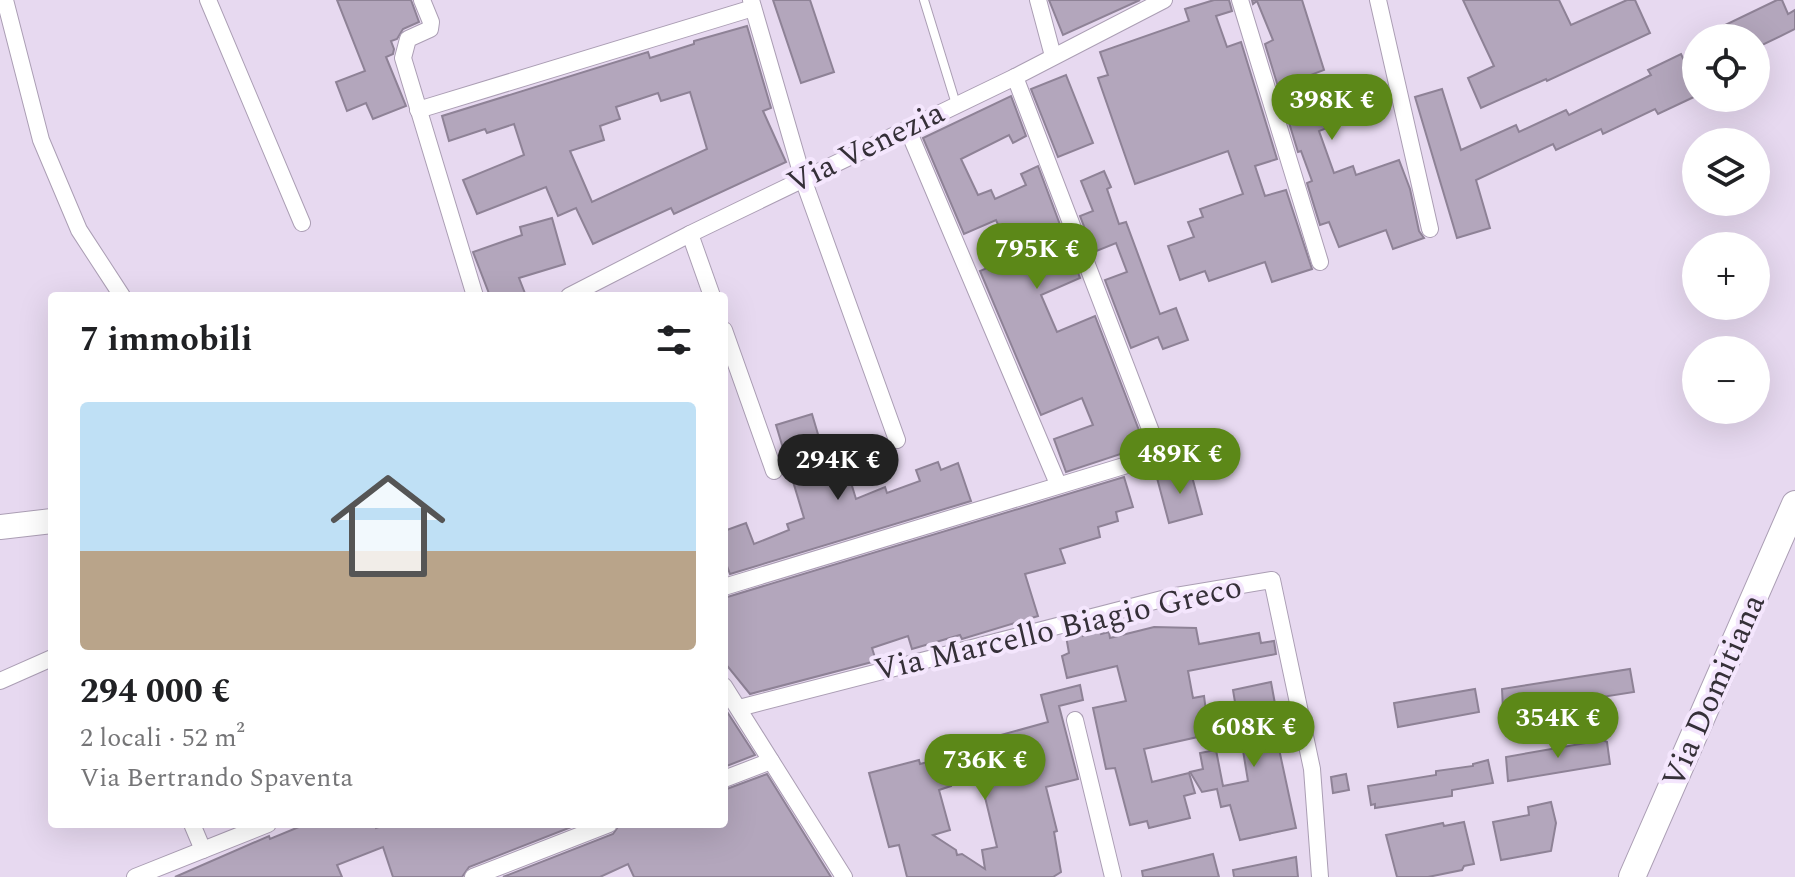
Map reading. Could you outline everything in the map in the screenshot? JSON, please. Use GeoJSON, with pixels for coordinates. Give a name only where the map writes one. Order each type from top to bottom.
{"type":"FeatureCollection","features":[{"type":"Feature","properties":{"kind":"main road","name":"Via Domitiana"},"geometry":{"type":"LineString","coordinates":[[1632,877],[1795,504]]}},
{"type":"Feature","properties":{"kind":"street"},"geometry":{"type":"LineString","coordinates":[[5,0],[41,140],[79,230],[119,292]]}},
{"type":"Feature","properties":{"kind":"street"},"geometry":{"type":"LineString","coordinates":[[208,0],[302,223]]}},
{"type":"Feature","properties":{"kind":"street"},"geometry":{"type":"LineString","coordinates":[[422,0],[431,22],[430,29],[408,39],[403,58],[474,292]]}},
{"type":"Feature","properties":{"kind":"street"},"geometry":{"type":"LineString","coordinates":[[1038,0],[1053,56]]}},
{"type":"Feature","properties":{"kind":"street","name":"Via Venezia"},"geometry":{"type":"LineString","coordinates":[[577,292],[1015,77],[1162,0]]}},
{"type":"Feature","properties":{"kind":"street"},"geometry":{"type":"LineString","coordinates":[[1240,0],[1320,262]]}},
{"type":"Feature","properties":{"kind":"street"},"geometry":{"type":"LineString","coordinates":[[1378,0],[1430,229]]}},
{"type":"Feature","properties":{"kind":"street"},"geometry":{"type":"LineString","coordinates":[[418,110],[752,4],[803,179],[897,440]]}},
{"type":"Feature","properties":{"kind":"street"},"geometry":{"type":"LineString","coordinates":[[728,586],[1160,455],[1015,77]]}},
{"type":"Feature","properties":{"kind":"street"},"geometry":{"type":"LineString","coordinates":[[908,130],[1058,484]]}},
{"type":"Feature","properties":{"kind":"street"},"geometry":{"type":"LineString","coordinates":[[690,234],[711,292]]}},
{"type":"Feature","properties":{"kind":"street"},"geometry":{"type":"LineString","coordinates":[[728,341],[774,471]]}},
{"type":"Feature","properties":{"kind":"street"},"geometry":{"type":"LineString","coordinates":[[0,527],[48,521]]}},
{"type":"Feature","properties":{"kind":"street","name":"Via Marcello Biagio Greco"},"geometry":{"type":"LineString","coordinates":[[739,708],[1170,597],[1272,580],[1312,769],[1320,877]]}},
{"type":"Feature","properties":{"kind":"street"},"geometry":{"type":"LineString","coordinates":[[0,681],[48,660]]}},
{"type":"Feature","properties":{"kind":"street"},"geometry":{"type":"LineString","coordinates":[[728,692],[844,877]]}},
{"type":"Feature","properties":{"kind":"street"},"geometry":{"type":"LineString","coordinates":[[1075,720],[1113,877]]}},
{"type":"Feature","properties":{"kind":"street"},"geometry":{"type":"LineString","coordinates":[[728,777],[771,761]]}},
{"type":"Feature","properties":{"kind":"street"},"geometry":{"type":"LineString","coordinates":[[194,828],[203,850]]}},
{"type":"Feature","properties":{"kind":"street"},"geometry":{"type":"LineString","coordinates":[[135,877],[258,828]]}},
{"type":"Feature","properties":{"kind":"street"},"geometry":{"type":"LineString","coordinates":[[473,877],[599,828]]}},
{"type":"Feature","properties":{"kind":"lane"},"geometry":{"type":"LineString","coordinates":[[924,0],[956,104]]}},
{"type":"Feature","properties":{"kind":"building"},"geometry":{"type":"Polygon","coordinates":[[[337,0],[411,0],[419,22],[403,29],[397,39],[391,41],[393,54],[386,57],[406,106],[373,119],[366,103],[347,111],[336,82],[365,71],[337,0]]]}},
{"type":"Feature","properties":{"kind":"building"},"geometry":{"type":"Polygon","coordinates":[[[773,0],[810,0],[834,72],[801,83],[773,0]]]}},
{"type":"Feature","properties":{"kind":"building"},"geometry":{"type":"Polygon","coordinates":[[[1049,0],[1140,0],[1063,35],[1049,0]]]}},
{"type":"Feature","properties":{"kind":"building"},"geometry":{"type":"Polygon","coordinates":[[[1214,0],[1229,0],[1232,11],[1216,16],[1227,47],[1241,42],[1277,159],[1255,166],[1265,196],[1286,190],[1312,269],[1272,282],[1265,262],[1209,281],[1205,271],[1180,280],[1168,246],[1194,237],[1188,222],[1203,217],[1200,209],[1243,194],[1228,151],[1135,184],[1098,78],[1108,75],[1100,52],[1189,21],[1185,9],[1214,0]]]}},
{"type":"Feature","properties":{"kind":"building"},"geometry":{"type":"Polygon","coordinates":[[[1252,0],[1302,0],[1324,70],[1308,76],[1327,128],[1319,131],[1334,173],[1353,166],[1356,175],[1399,160],[1410,189],[1419,231],[1424,238],[1393,249],[1386,230],[1339,247],[1329,222],[1320,225],[1307,183],[1312,181],[1301,151],[1298,152],[1265,44],[1273,40],[1257,1],[1253,4],[1252,0]]]}},
{"type":"Feature","properties":{"kind":"building"},"geometry":{"type":"Polygon","coordinates":[[[1463,0],[1559,0],[1571,25],[1627,0],[1635,0],[1650,33],[1481,108],[1468,78],[1494,66],[1463,0]]]}},
{"type":"Feature","properties":{"kind":"building"},"geometry":{"type":"Polygon","coordinates":[[[1777,0],[1782,0],[1788,14],[1795,10],[1795,29],[1770,41],[1770,24],[1727,24],[1777,0]]]}},
{"type":"Feature","properties":{"kind":"building"},"geometry":{"type":"Polygon","coordinates":[[[747,26],[771,108],[763,111],[786,162],[674,214],[671,208],[593,244],[576,208],[558,216],[546,187],[477,214],[463,180],[524,155],[514,124],[487,133],[485,129],[449,141],[442,116],[648,52],[650,58],[694,44],[694,41],[747,26]],[[690,92],[661,101],[658,93],[616,107],[620,119],[600,126],[604,140],[570,151],[592,202],[707,149],[690,92]]]}},
{"type":"Feature","properties":{"kind":"building"},"geometry":{"type":"Polygon","coordinates":[[[1681,54],[1682,103],[1658,114],[1655,109],[1603,134],[1601,129],[1556,150],[1553,144],[1476,180],[1490,228],[1457,238],[1415,97],[1442,89],[1461,150],[1516,125],[1519,132],[1566,110],[1569,115],[1651,75],[1648,70],[1681,54]]]}},
{"type":"Feature","properties":{"kind":"building"},"geometry":{"type":"Polygon","coordinates":[[[1066,75],[1093,143],[1058,157],[1031,89],[1066,75]]]}},
{"type":"Feature","properties":{"kind":"building"},"geometry":{"type":"Polygon","coordinates":[[[1011,96],[1026,136],[1013,143],[1009,135],[961,159],[978,195],[991,190],[995,199],[1026,185],[1021,174],[1038,166],[1080,278],[1041,295],[1057,332],[1095,316],[1145,446],[1066,472],[1054,439],[1093,425],[1082,398],[1041,415],[980,271],[1013,257],[996,220],[964,234],[923,138],[1011,96]]]}},
{"type":"Feature","properties":{"kind":"building"},"geometry":{"type":"Polygon","coordinates":[[[1104,171],[1119,224],[1126,222],[1160,314],[1176,308],[1188,340],[1163,349],[1158,337],[1131,348],[1105,280],[1127,272],[1116,243],[1094,252],[1080,216],[1093,211],[1081,181],[1104,171]]]}},
{"type":"Feature","properties":{"kind":"building"},"geometry":{"type":"Polygon","coordinates":[[[552,218],[565,264],[519,278],[524,292],[488,292],[473,252],[522,235],[520,227],[552,218]]]}},
{"type":"Feature","properties":{"kind":"building"},"geometry":{"type":"Polygon","coordinates":[[[812,414],[828,468],[845,463],[856,499],[885,487],[887,493],[920,481],[916,470],[938,462],[941,470],[958,463],[971,501],[730,574],[728,530],[746,523],[754,544],[789,530],[787,524],[804,518],[776,425],[812,414]]]}},
{"type":"Feature","properties":{"kind":"building"},"geometry":{"type":"Polygon","coordinates":[[[1190,469],[1202,514],[1169,523],[1157,478],[1190,469]]]}},
{"type":"Feature","properties":{"kind":"building"},"geometry":{"type":"Polygon","coordinates":[[[1124,477],[1133,507],[1116,512],[1118,521],[1098,527],[1100,537],[1060,549],[1065,563],[1025,574],[1038,616],[962,639],[960,635],[912,649],[908,636],[872,648],[876,661],[750,694],[728,667],[728,597],[1124,477]]]}},
{"type":"Feature","properties":{"kind":"building"},"geometry":{"type":"Polygon","coordinates":[[[1154,627],[1196,628],[1199,644],[1259,633],[1261,643],[1274,641],[1276,654],[1188,671],[1193,698],[1204,696],[1208,726],[1202,736],[1144,749],[1152,782],[1189,773],[1195,793],[1184,796],[1190,818],[1149,828],[1147,821],[1130,825],[1115,768],[1106,769],[1093,708],[1126,701],[1117,666],[1067,678],[1062,656],[1069,653],[1066,636],[1082,632],[1083,636],[1100,630],[1101,634],[1109,632],[1110,638],[1154,627]]]}},
{"type":"Feature","properties":{"kind":"building"},"geometry":{"type":"Polygon","coordinates":[[[1630,669],[1634,692],[1507,712],[1507,708],[1503,709],[1502,689],[1630,669]]]}},
{"type":"Feature","properties":{"kind":"building"},"geometry":{"type":"Polygon","coordinates":[[[1271,682],[1278,720],[1273,721],[1296,828],[1240,840],[1230,805],[1221,807],[1217,789],[1202,792],[1190,772],[1203,769],[1200,753],[1216,750],[1223,786],[1248,781],[1233,690],[1271,682]]]}},
{"type":"Feature","properties":{"kind":"building"},"geometry":{"type":"Polygon","coordinates":[[[1080,685],[1083,700],[1059,706],[1078,779],[1046,787],[1057,831],[1054,832],[1061,872],[1053,877],[907,877],[899,845],[889,847],[869,773],[919,760],[920,764],[945,761],[951,786],[939,790],[950,830],[933,835],[956,850],[957,855],[962,854],[985,869],[982,850],[997,847],[972,743],[1048,722],[1041,695],[1080,685]]]}},
{"type":"Feature","properties":{"kind":"building"},"geometry":{"type":"Polygon","coordinates":[[[1475,689],[1479,712],[1398,727],[1394,703],[1475,689]]]}},
{"type":"Feature","properties":{"kind":"building"},"geometry":{"type":"Polygon","coordinates":[[[728,713],[755,755],[728,765],[728,713]]]}},
{"type":"Feature","properties":{"kind":"building"},"geometry":{"type":"Polygon","coordinates":[[[1603,740],[1607,742],[1610,764],[1508,781],[1506,757],[1603,740]]]}},
{"type":"Feature","properties":{"kind":"building"},"geometry":{"type":"Polygon","coordinates":[[[1488,760],[1493,783],[1452,790],[1452,796],[1375,808],[1375,804],[1371,805],[1368,786],[1436,775],[1436,771],[1473,766],[1488,760]]]}},
{"type":"Feature","properties":{"kind":"building"},"geometry":{"type":"Polygon","coordinates":[[[767,774],[831,877],[634,877],[628,864],[600,877],[503,877],[613,834],[617,828],[728,828],[728,789],[767,774]]]}},
{"type":"Feature","properties":{"kind":"building"},"geometry":{"type":"Polygon","coordinates":[[[1346,774],[1349,790],[1333,793],[1331,777],[1346,774]]]}},
{"type":"Feature","properties":{"kind":"building"},"geometry":{"type":"Polygon","coordinates":[[[1551,802],[1556,823],[1551,851],[1501,860],[1493,822],[1529,815],[1528,807],[1551,802]]]}},
{"type":"Feature","properties":{"kind":"building"},"geometry":{"type":"Polygon","coordinates":[[[1464,822],[1474,864],[1464,866],[1462,870],[1428,877],[1397,877],[1386,835],[1443,823],[1444,826],[1464,822]]]}},
{"type":"Feature","properties":{"kind":"building"},"geometry":{"type":"Polygon","coordinates":[[[296,828],[569,828],[469,867],[462,877],[393,877],[383,847],[337,865],[342,877],[175,877],[269,836],[270,839],[296,828]]]}},
{"type":"Feature","properties":{"kind":"building"},"geometry":{"type":"Polygon","coordinates":[[[1213,854],[1219,877],[1143,877],[1142,871],[1213,854]]]}},
{"type":"Feature","properties":{"kind":"building"},"geometry":{"type":"Polygon","coordinates":[[[1296,857],[1298,877],[1234,877],[1233,870],[1296,857]]]}}]}
